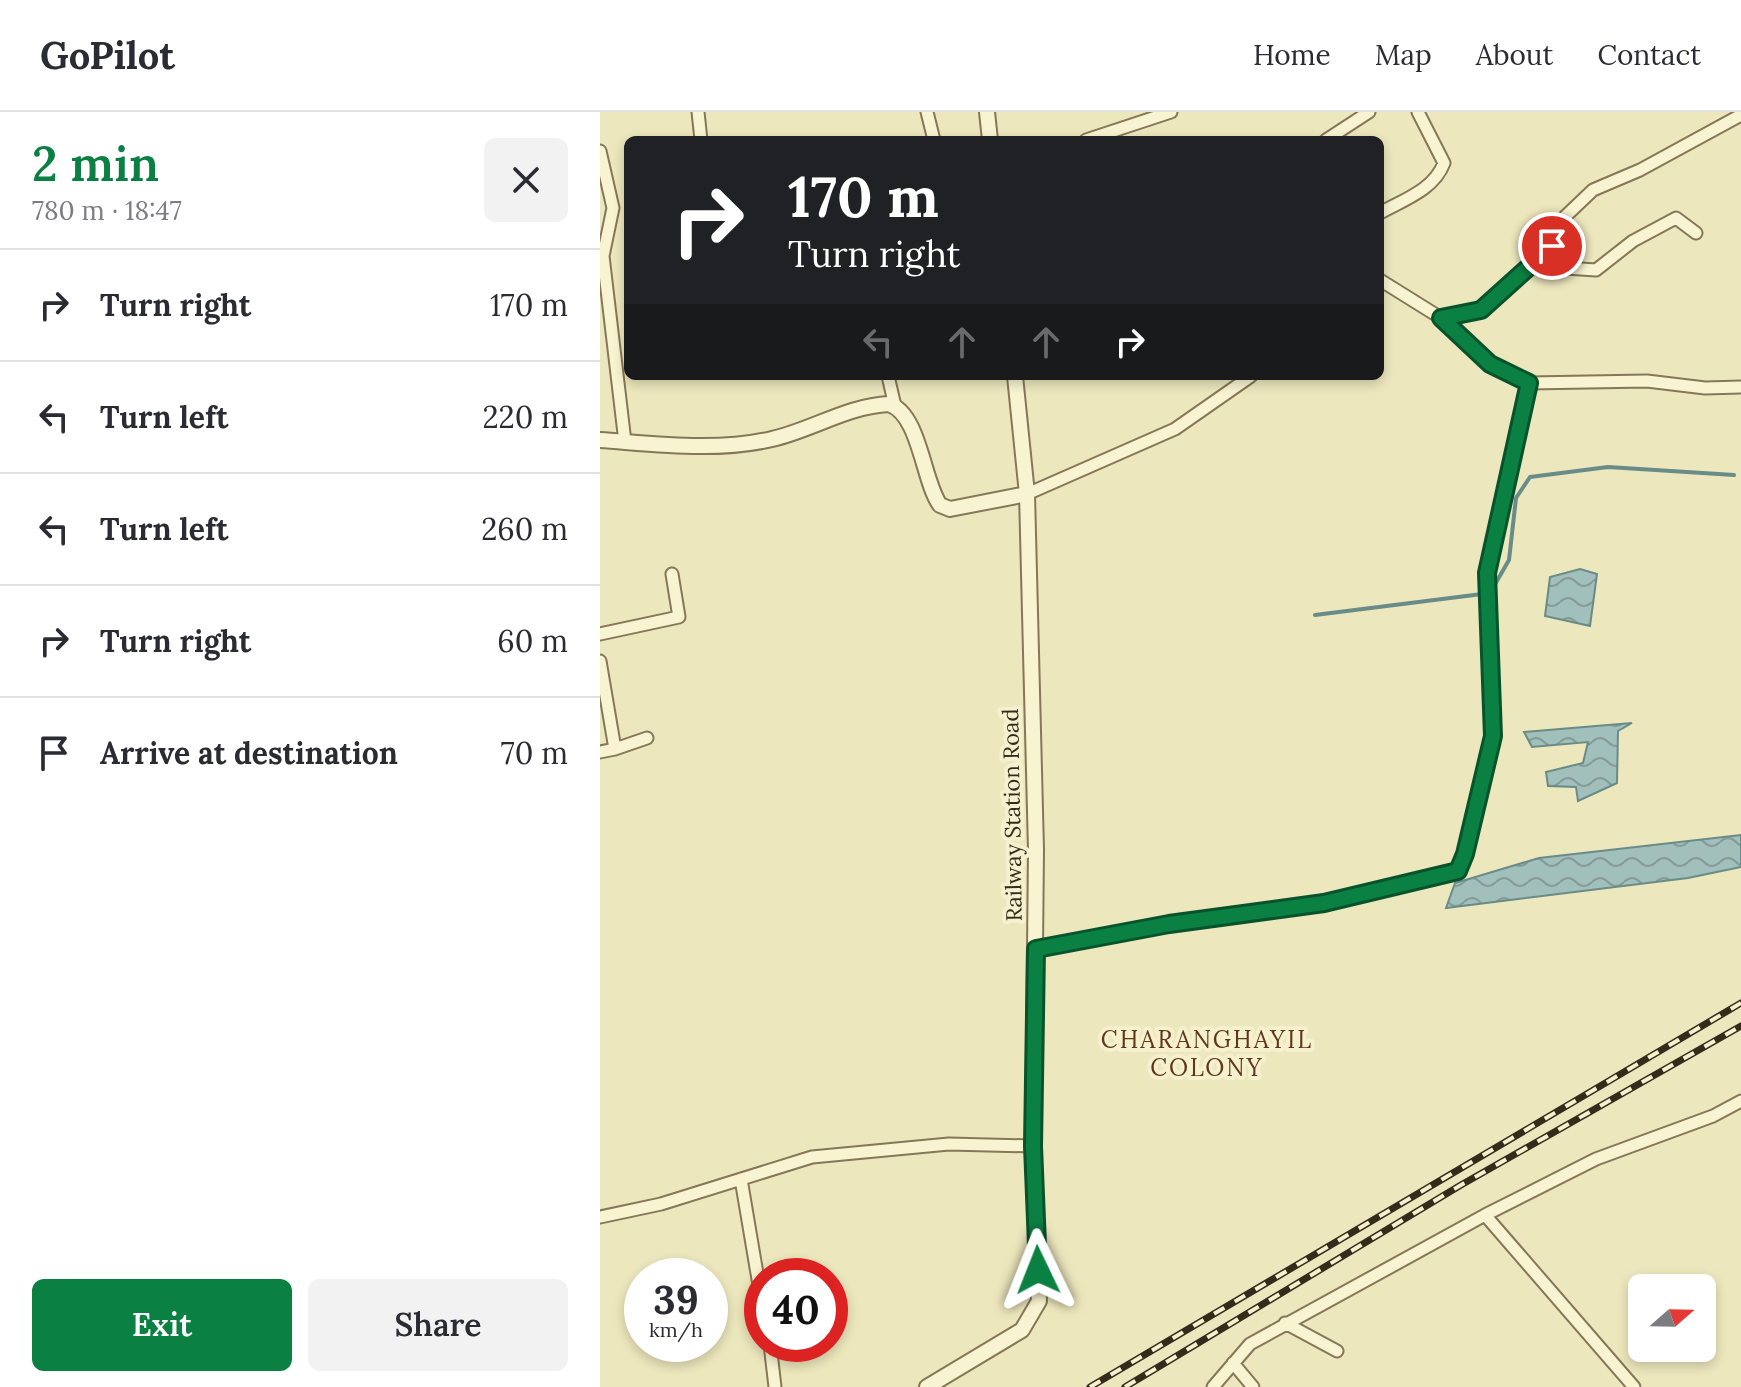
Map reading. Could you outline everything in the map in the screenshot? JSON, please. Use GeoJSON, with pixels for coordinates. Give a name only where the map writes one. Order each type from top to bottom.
{"type":"FeatureCollection","features":[{"type":"Feature","properties":{"kind":"street"},"geometry":{"type":"LineString","coordinates":[[698,112],[701,136]]}},
{"type":"Feature","properties":{"kind":"street"},"geometry":{"type":"LineString","coordinates":[[927,112],[933,136]]}},
{"type":"Feature","properties":{"kind":"street"},"geometry":{"type":"LineString","coordinates":[[987,112],[990,136]]}},
{"type":"Feature","properties":{"kind":"street"},"geometry":{"type":"LineString","coordinates":[[1098,136],[1171,112]]}},
{"type":"Feature","properties":{"kind":"street"},"geometry":{"type":"LineString","coordinates":[[1332,136],[1369,112]]}},
{"type":"Feature","properties":{"kind":"street"},"geometry":{"type":"LineString","coordinates":[[1384,211],[1429,186],[1439,176],[1444,163],[1418,112]]}},
{"type":"Feature","properties":{"kind":"street"},"geometry":{"type":"LineString","coordinates":[[1696,233],[1676,218],[1633,241],[1596,270],[1566,268],[1552,246],[1551,230],[1593,190],[1640,170],[1741,115]]}},
{"type":"Feature","properties":{"kind":"street"},"geometry":{"type":"LineString","coordinates":[[600,151],[613,208],[603,256],[606,341],[625,442]]}},
{"type":"Feature","properties":{"kind":"street"},"geometry":{"type":"LineString","coordinates":[[1441,318],[1481,310],[1552,246]]}},
{"type":"Feature","properties":{"kind":"street"},"geometry":{"type":"LineString","coordinates":[[1384,280],[1441,318],[1490,364],[1529,383],[1647,381],[1741,389]]}},
{"type":"Feature","properties":{"kind":"street"},"geometry":{"type":"LineString","coordinates":[[889,380],[895,406],[908,424],[940,505],[950,509],[1027,494],[1175,429],[1245,380]]}},
{"type":"Feature","properties":{"kind":"street","name":"Railway Station Road"},"geometry":{"type":"LineString","coordinates":[[927,1387],[1022,1330],[1039,1301],[1033,1146],[1036,949],[1027,494],[1015,380]]}},
{"type":"Feature","properties":{"kind":"street"},"geometry":{"type":"LineString","coordinates":[[1036,949],[1169,924],[1324,903],[1458,871],[1465,854],[1493,736],[1487,573],[1529,383]]}},
{"type":"Feature","properties":{"kind":"street"},"geometry":{"type":"LineString","coordinates":[[600,440],[741,445],[774,439],[852,410],[895,406]]}},
{"type":"Feature","properties":{"kind":"street"},"geometry":{"type":"LineString","coordinates":[[600,634],[679,617],[672,574]]}},
{"type":"Feature","properties":{"kind":"street"},"geometry":{"type":"LineString","coordinates":[[600,661],[615,749]]}},
{"type":"Feature","properties":{"kind":"street"},"geometry":{"type":"LineString","coordinates":[[600,752],[647,738]]}},
{"type":"Feature","properties":{"kind":"street"},"geometry":{"type":"LineString","coordinates":[[1213,1387],[1250,1344],[1285,1323],[1596,1159],[1713,1116],[1741,1101]]}},
{"type":"Feature","properties":{"kind":"street"},"geometry":{"type":"LineString","coordinates":[[600,1217],[661,1204],[812,1157],[949,1144],[1033,1146]]}},
{"type":"Feature","properties":{"kind":"street"},"geometry":{"type":"LineString","coordinates":[[741,1179],[754,1258]]}},
{"type":"Feature","properties":{"kind":"street"},"geometry":{"type":"LineString","coordinates":[[1485,1215],[1634,1387]]}},
{"type":"Feature","properties":{"kind":"street"},"geometry":{"type":"LineString","coordinates":[[1285,1323],[1337,1351]]}},
{"type":"Feature","properties":{"kind":"street"},"geometry":{"type":"LineString","coordinates":[[772,1362],[775,1387]]}},
{"type":"Feature","properties":{"kind":"street"},"geometry":{"type":"LineString","coordinates":[[1233,1363],[1253,1387]]}},
{"type":"Feature","properties":{"kind":"water"},"geometry":{"type":"Polygon","coordinates":[[[1580,569],[1597,574],[1590,626],[1545,616],[1550,577],[1580,569]]]}},
{"type":"Feature","properties":{"kind":"water"},"geometry":{"type":"Polygon","coordinates":[[[1632,723],[1618,731],[1617,783],[1578,801],[1576,787],[1548,786],[1546,772],[1583,763],[1588,742],[1532,747],[1524,732],[1632,723]]]}},
{"type":"Feature","properties":{"kind":"water"},"geometry":{"type":"Polygon","coordinates":[[[1741,835],[1741,867],[1688,878],[1446,908],[1455,883],[1539,858],[1741,835]]]}},
{"type":"Feature","properties":{"kind":"waterway"},"geometry":{"type":"LineString","coordinates":[[1315,615],[1490,593],[1509,560],[1516,498],[1530,477],[1608,467],[1734,475]]}},
{"type":"Feature","properties":{"kind":"railway"},"geometry":{"type":"LineString","coordinates":[[1090,1387],[1741,1003]]}},
{"type":"Feature","properties":{"kind":"railway"},"geometry":{"type":"LineString","coordinates":[[1125,1387],[1461,1185],[1741,1026]]}},
{"type":"Feature","properties":{"kind":"district","name":"CHARANGHAYIL COLONY"},"geometry":{"type":"Point","coordinates":[1207,1054]}},
{"type":"Feature","properties":{"kind":"route"},"geometry":{"type":"LineString","coordinates":[[1038,1270],[1033,1146],[1036,949],[1169,924],[1324,903],[1458,871],[1465,854],[1493,736],[1487,573],[1529,383],[1490,364],[1441,318],[1481,310],[1514,284],[1552,246]]}}]}
